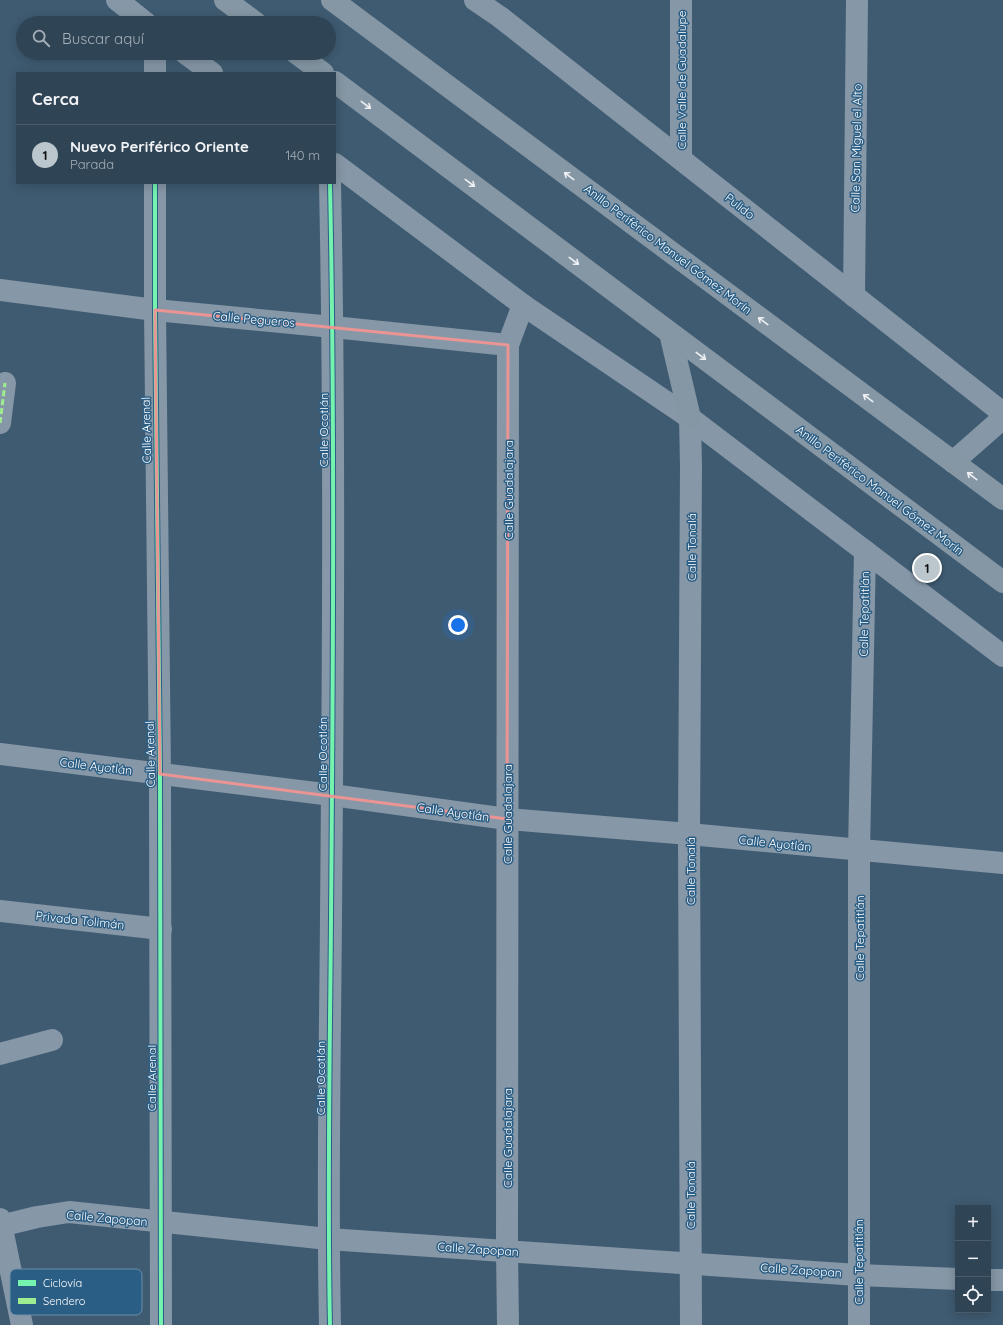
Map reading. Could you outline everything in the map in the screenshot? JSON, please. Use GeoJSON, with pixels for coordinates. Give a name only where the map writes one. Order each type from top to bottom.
{"type":"FeatureCollection","features":[{"type":"Feature","properties":{"kind":"highway"},"geometry":{"type":"LineString","coordinates":[[225,0],[247,16]]}},
{"type":"Feature","properties":{"kind":"highway","name":"Anillo Periférico Manuel Gómez Morín"},"geometry":{"type":"LineString","coordinates":[[332,0],[1003,499]]}},
{"type":"Feature","properties":{"kind":"highway"},"geometry":{"type":"LineString","coordinates":[[305,60],[322,72]]}},
{"type":"Feature","properties":{"kind":"highway","name":"Anillo Periférico Manuel Gómez Morín"},"geometry":{"type":"LineString","coordinates":[[336,83],[1003,582]]}},
{"type":"Feature","properties":{"kind":"highway"},"geometry":{"type":"LineString","coordinates":[[670,333],[690,418]]}},
{"type":"Feature","properties":{"kind":"street"},"geometry":{"type":"LineString","coordinates":[[117,0],[137,16]]}},
{"type":"Feature","properties":{"kind":"street","name":"Pulido"},"geometry":{"type":"LineString","coordinates":[[475,0],[500,8],[681,159],[1003,414]]}},
{"type":"Feature","properties":{"kind":"street","name":"Calle Valle de Guadalupe"},"geometry":{"type":"LineString","coordinates":[[681,0],[681,159]]}},
{"type":"Feature","properties":{"kind":"street","name":"Calle San Miguel el Alto"},"geometry":{"type":"LineString","coordinates":[[854,296],[857,0]]}},
{"type":"Feature","properties":{"kind":"street"},"geometry":{"type":"LineString","coordinates":[[155,60],[155,72]]}},
{"type":"Feature","properties":{"kind":"street"},"geometry":{"type":"LineString","coordinates":[[194,60],[211,72]]}},
{"type":"Feature","properties":{"kind":"street"},"geometry":{"type":"LineString","coordinates":[[336,165],[523,305],[690,418],[1003,656]]}},
{"type":"Feature","properties":{"kind":"street","name":"Calle Arenal"},"geometry":{"type":"LineString","coordinates":[[155,184],[161,929],[161,1325]]}},
{"type":"Feature","properties":{"kind":"street","name":"Calle Ocotlán"},"geometry":{"type":"LineString","coordinates":[[330,184],[333,327],[332,795],[328,1239],[330,1325]]}},
{"type":"Feature","properties":{"kind":"street","name":"Calle Pegueros"},"geometry":{"type":"LineString","coordinates":[[0,290],[155,310],[508,345]]}},
{"type":"Feature","properties":{"kind":"street","name":"Calle Guadalajara"},"geometry":{"type":"LineString","coordinates":[[508,1325],[508,345],[523,305]]}},
{"type":"Feature","properties":{"kind":"street"},"geometry":{"type":"LineString","coordinates":[[0,423],[5,383]]}},
{"type":"Feature","properties":{"kind":"street","name":"Calle Tonalá"},"geometry":{"type":"LineString","coordinates":[[690,418],[691,1325]]}},
{"type":"Feature","properties":{"kind":"street"},"geometry":{"type":"LineString","coordinates":[[954,462],[1003,418]]}},
{"type":"Feature","properties":{"kind":"street","name":"Calle Tepatitlán"},"geometry":{"type":"LineString","coordinates":[[859,1325],[859,851],[865,551]]}},
{"type":"Feature","properties":{"kind":"street","name":"Calle Ayotlán"},"geometry":{"type":"LineString","coordinates":[[0,754],[332,795],[507,819],[690,834],[859,851],[1003,863]]}},
{"type":"Feature","properties":{"kind":"street","name":"Privada Tolimán"},"geometry":{"type":"LineString","coordinates":[[0,911],[161,929]]}},
{"type":"Feature","properties":{"kind":"street"},"geometry":{"type":"LineString","coordinates":[[0,1054],[52,1040]]}},
{"type":"Feature","properties":{"kind":"street","name":"Calle Zapopan"},"geometry":{"type":"LineString","coordinates":[[1,1223],[69,1212],[328,1239],[691,1262],[858,1275],[955,1279]]}},
{"type":"Feature","properties":{"kind":"street"},"geometry":{"type":"LineString","coordinates":[[1,1223],[10,1269]]}},
{"type":"Feature","properties":{"kind":"street"},"geometry":{"type":"LineString","coordinates":[[991,1280],[1003,1280]]}},
{"type":"Feature","properties":{"kind":"street"},"geometry":{"type":"LineString","coordinates":[[20,1315],[22,1325]]}},
{"type":"Feature","properties":{"kind":"highlighted area"},"geometry":{"type":"Polygon","coordinates":[[[155,310],[508,345],[507,819],[160,774],[155,310]]]}},
{"type":"Feature","properties":{"kind":"marked path"},"geometry":{"type":"LineString","coordinates":[[0,423],[5,383]]}},
{"type":"Feature","properties":{"kind":"cycle path"},"geometry":{"type":"LineString","coordinates":[[155,184],[160,774],[161,1325]]}},
{"type":"Feature","properties":{"kind":"cycle path"},"geometry":{"type":"LineString","coordinates":[[330,184],[333,367],[333,550],[329,1172],[330,1325]]}},
{"type":"Feature","properties":{"kind":"place","name":"Nuevo Periférico Oriente"},"geometry":{"type":"Point","coordinates":[927,568]}}]}
